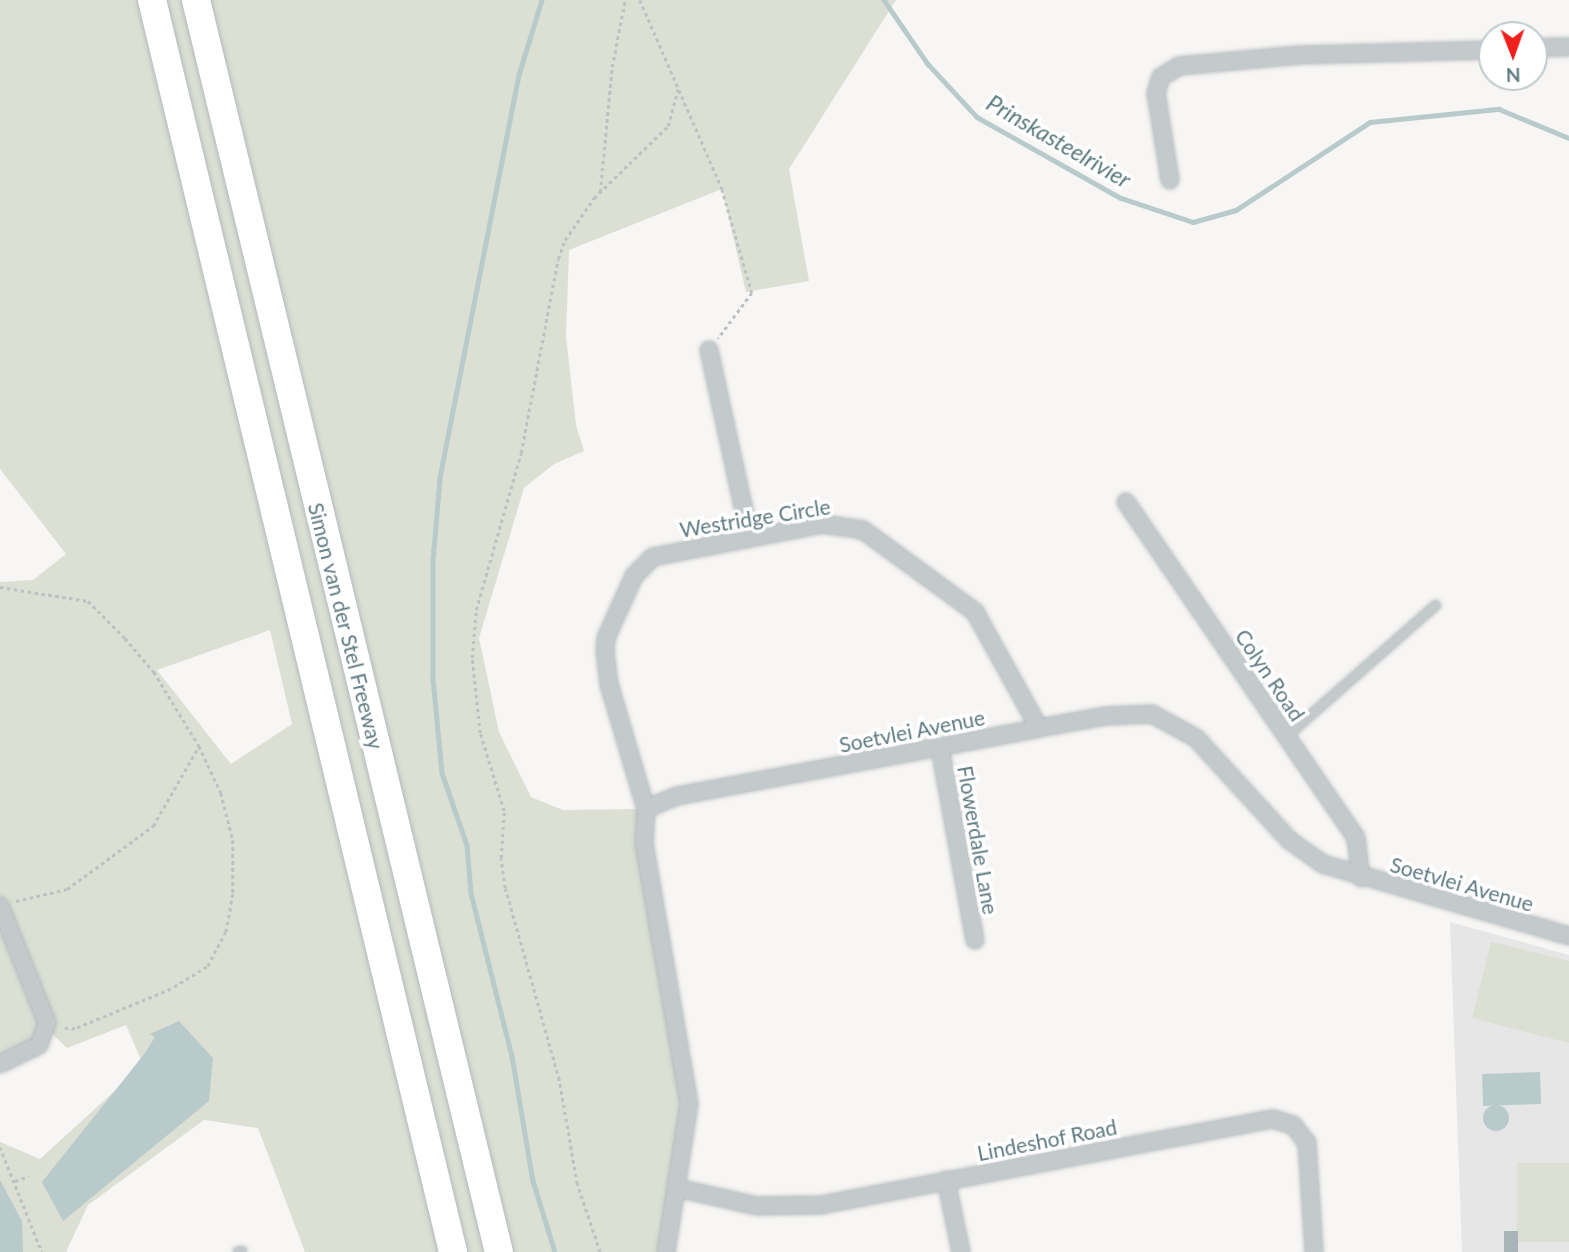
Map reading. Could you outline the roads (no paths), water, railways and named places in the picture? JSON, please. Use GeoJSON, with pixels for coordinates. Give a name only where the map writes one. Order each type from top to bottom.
{"type":"FeatureCollection","features":[{"type":"Feature","properties":{"kind":"highway","name":"Simon van der Stel Freeway"},"geometry":{"type":"LineString","coordinates":[[152,0],[453,1252]]}},
{"type":"Feature","properties":{"kind":"highway","name":"Simon van der Stel Freeway"},"geometry":{"type":"LineString","coordinates":[[196,0],[499,1252]]}},
{"type":"Feature","properties":{"kind":"street"},"geometry":{"type":"LineString","coordinates":[[1548,48],[1569,47]]}},
{"type":"Feature","properties":{"kind":"street"},"geometry":{"type":"LineString","coordinates":[[1170,180],[1156,93],[1160,77],[1179,66],[1300,55],[1478,50]]}},
{"type":"Feature","properties":{"kind":"street"},"geometry":{"type":"LineString","coordinates":[[709,350],[750,538]]}},
{"type":"Feature","properties":{"kind":"street","name":"Colyn Road"},"geometry":{"type":"LineString","coordinates":[[1126,502],[1356,838],[1361,878]]}},
{"type":"Feature","properties":{"kind":"street","name":"Westridge Circle"},"geometry":{"type":"LineString","coordinates":[[646,809],[610,684],[606,638],[634,576],[653,557],[822,524],[841,525],[879,538],[975,612],[1039,728]]}},
{"type":"Feature","properties":{"kind":"street","name":"Soetvlei Avenue"},"geometry":{"type":"LineString","coordinates":[[646,809],[677,796],[1131,713],[1168,720],[1196,738],[1289,840],[1323,864],[1361,878],[1569,936]]}},
{"type":"Feature","properties":{"kind":"street","name":"Flowerdale Lane"},"geometry":{"type":"LineString","coordinates":[[940,748],[975,940]]}},
{"type":"Feature","properties":{"kind":"street"},"geometry":{"type":"LineString","coordinates":[[646,809],[644,843],[687,1083],[688,1126],[666,1252]]}},
{"type":"Feature","properties":{"kind":"street"},"geometry":{"type":"LineString","coordinates":[[0,1064],[34,1049],[51,1027],[7,904]]}},
{"type":"Feature","properties":{"kind":"street","name":"Lindeshof Road"},"geometry":{"type":"LineString","coordinates":[[677,1188],[784,1208],[1282,1120],[1293,1125],[1307,1143],[1314,1252]]}},
{"type":"Feature","properties":{"kind":"street"},"geometry":{"type":"LineString","coordinates":[[946,1180],[961,1252]]}},
{"type":"Feature","properties":{"kind":"lane"},"geometry":{"type":"LineString","coordinates":[[1287,736],[1436,605]]}},
{"type":"Feature","properties":{"kind":"waterway"},"geometry":{"type":"LineString","coordinates":[[542,0],[519,75],[440,479],[433,561],[433,678],[442,773],[467,845],[471,893],[512,1056],[533,1181],[555,1252]]}},
{"type":"Feature","properties":{"kind":"waterway","name":"Prinskasteelrivier"},"geometry":{"type":"LineString","coordinates":[[884,0],[928,64],[977,117],[1121,198],[1193,222],[1236,210],[1370,122],[1499,109],[1569,138]]}}]}
